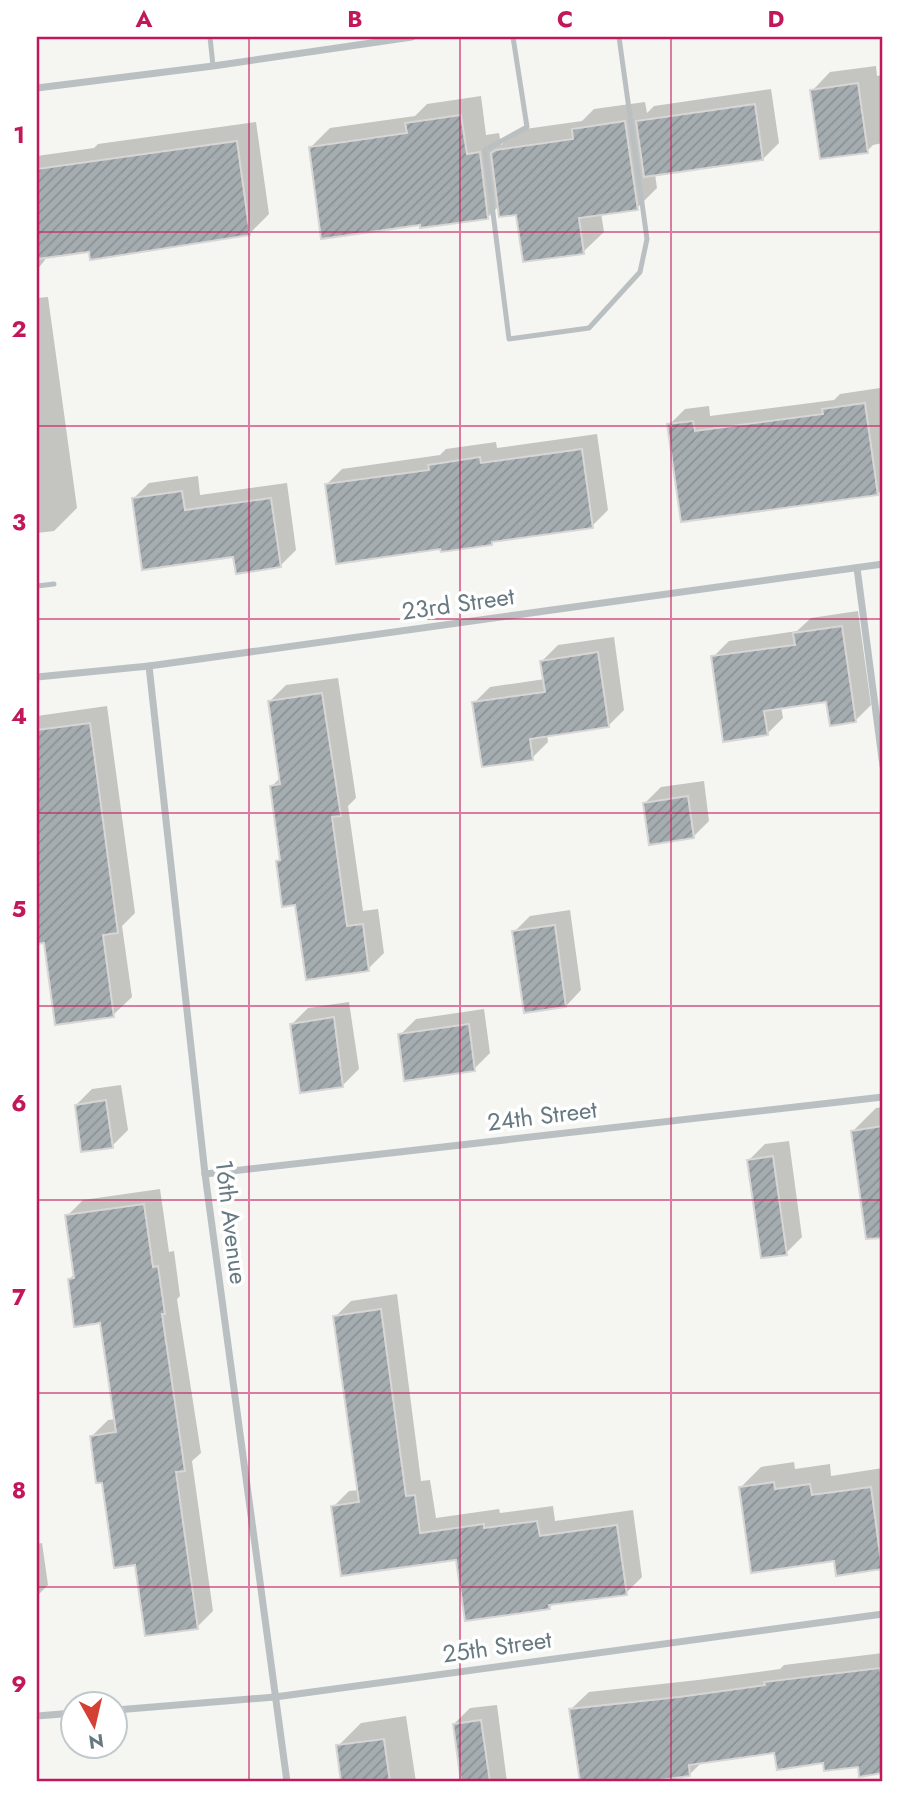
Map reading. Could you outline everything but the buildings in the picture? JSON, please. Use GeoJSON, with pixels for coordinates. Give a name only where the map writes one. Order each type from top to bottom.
{"type":"FeatureCollection","features":[{"type":"Feature","properties":{"kind":"street"},"geometry":{"type":"LineString","coordinates":[[37,88],[412,37]]}},
{"type":"Feature","properties":{"kind":"street","name":"23rd Street"},"geometry":{"type":"LineString","coordinates":[[37,677],[149,666],[883,564]]}},
{"type":"Feature","properties":{"kind":"street"},"geometry":{"type":"LineString","coordinates":[[857,568],[883,766]]}},
{"type":"Feature","properties":{"kind":"street","name":"16th Avenue"},"geometry":{"type":"LineString","coordinates":[[149,666],[205,1174],[288,1782]]}},
{"type":"Feature","properties":{"kind":"street","name":"24th Street"},"geometry":{"type":"LineString","coordinates":[[205,1174],[883,1097]]}},
{"type":"Feature","properties":{"kind":"street","name":"25th Street"},"geometry":{"type":"LineString","coordinates":[[130,1709],[275,1697],[883,1614]]}},
{"type":"Feature","properties":{"kind":"street"},"geometry":{"type":"LineString","coordinates":[[37,1716],[60,1714]]}},
{"type":"Feature","properties":{"kind":"lane"},"geometry":{"type":"LineString","coordinates":[[210,37],[213,66]]}},
{"type":"Feature","properties":{"kind":"lane"},"geometry":{"type":"LineString","coordinates":[[513,37],[527,127],[485,150],[509,339],[589,328],[640,272],[647,239],[619,37]]}},
{"type":"Feature","properties":{"kind":"lane"},"geometry":{"type":"LineString","coordinates":[[37,586],[54,584]]}}]}
